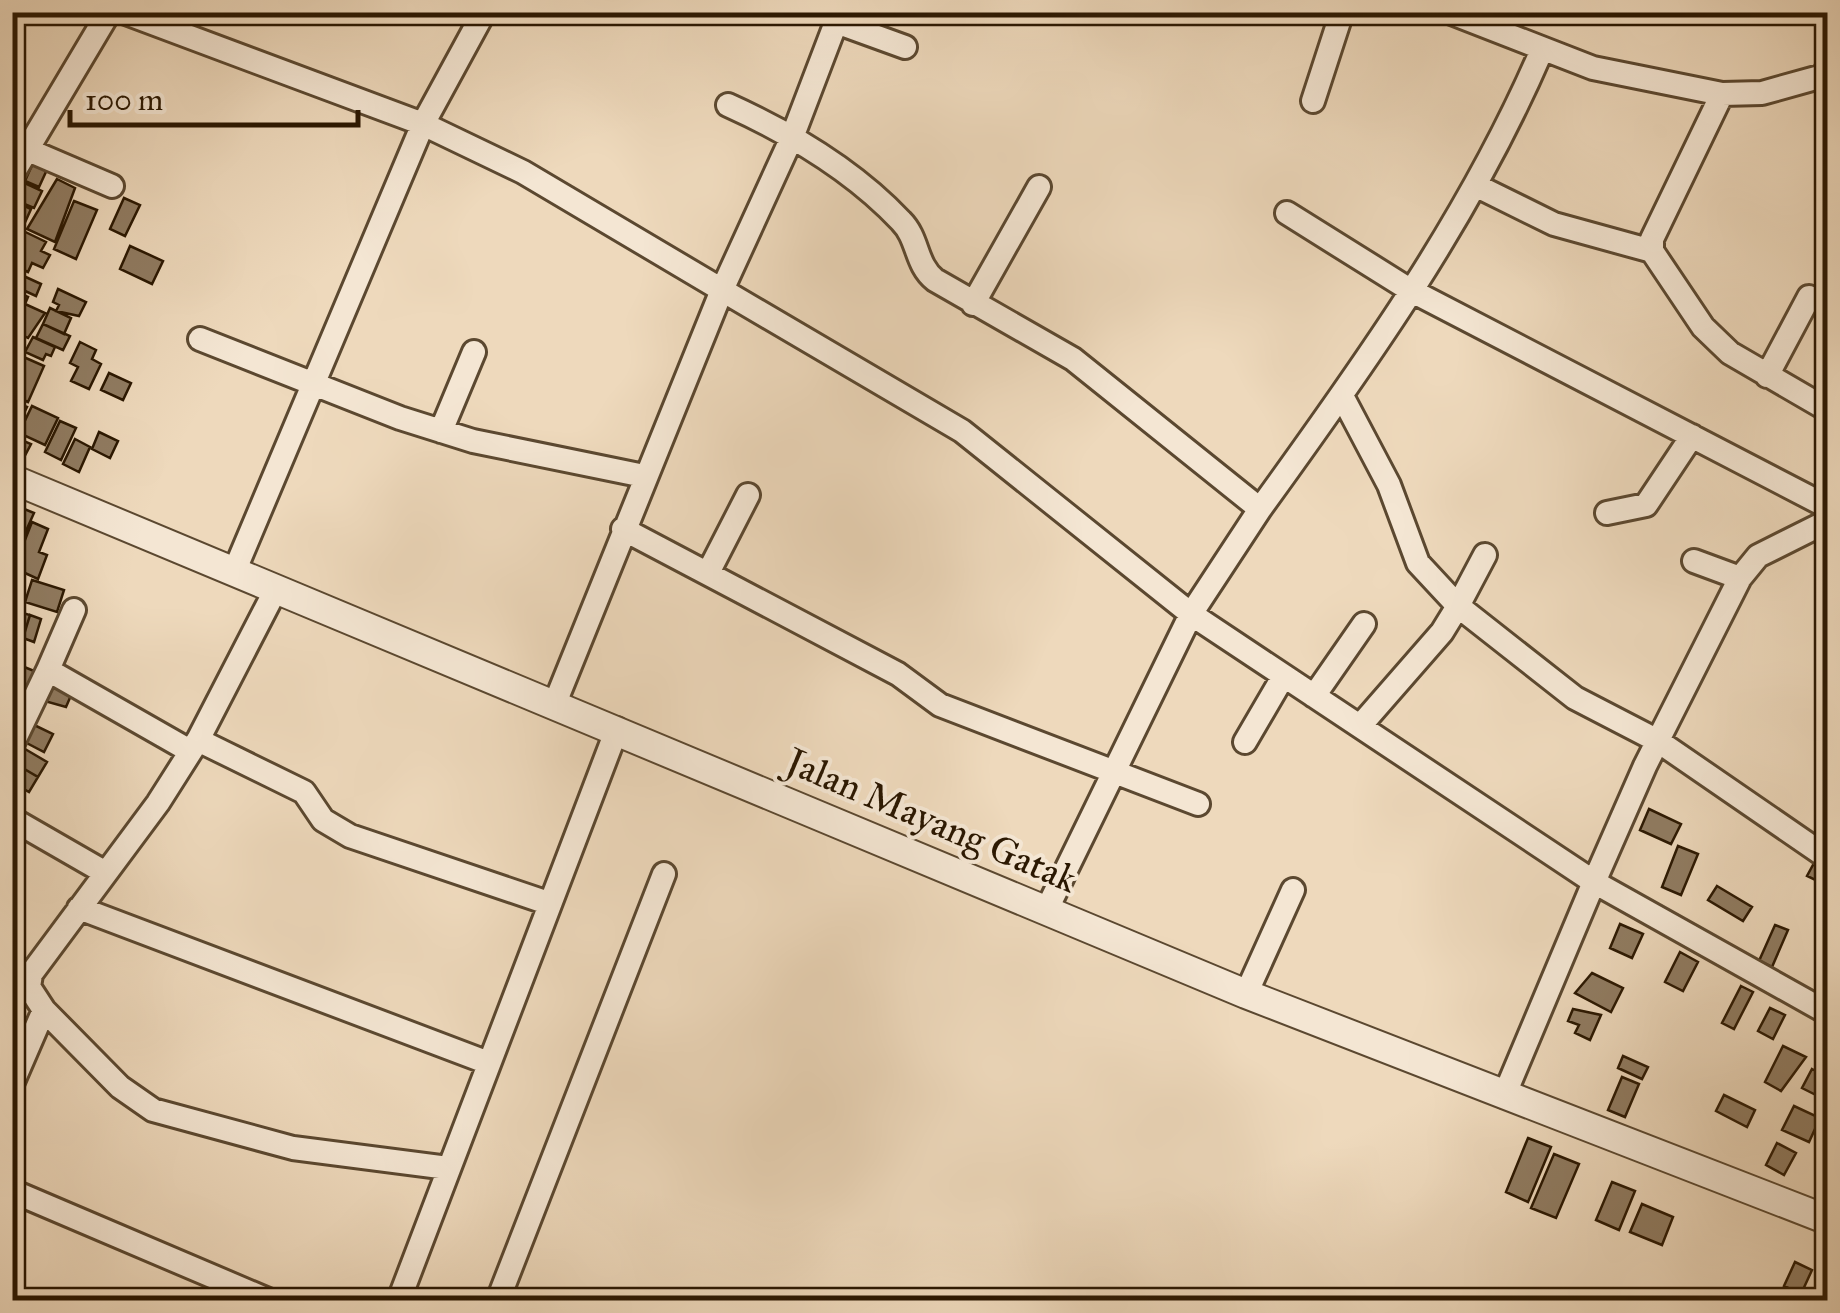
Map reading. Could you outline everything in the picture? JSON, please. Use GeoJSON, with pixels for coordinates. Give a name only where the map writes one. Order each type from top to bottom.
{"type":"FeatureCollection","features":[{"type":"Feature","properties":{"kind":"street"},"geometry":{"type":"LineString","coordinates":[[12,175],[109,12]]}},
{"type":"Feature","properties":{"kind":"street"},"geometry":{"type":"LineString","coordinates":[[124,12],[423,124],[524,172],[962,432],[1191,614],[1594,882],[1822,1010],[1828,985]]}},
{"type":"Feature","properties":{"kind":"street"},"geometry":{"type":"LineString","coordinates":[[1312,100],[1342,12]]}},
{"type":"Feature","properties":{"kind":"street"},"geometry":{"type":"LineString","coordinates":[[1449,12],[1541,52],[1619,75],[1722,94],[1762,93],[1826,75]]}},
{"type":"Feature","properties":{"kind":"street"},"geometry":{"type":"LineString","coordinates":[[234,572],[423,124],[475,15]]}},
{"type":"Feature","properties":{"kind":"street"},"geometry":{"type":"LineString","coordinates":[[555,704],[644,476],[793,135],[838,17],[905,48]]}},
{"type":"Feature","properties":{"kind":"street"},"geometry":{"type":"LineString","coordinates":[[1047,909],[1191,614],[1364,363],[1476,186],[1541,52]]}},
{"type":"Feature","properties":{"kind":"street"},"geometry":{"type":"LineString","coordinates":[[1722,94],[1652,239],[1652,251],[1710,335],[1767,376],[1828,410]]}},
{"type":"Feature","properties":{"kind":"street"},"geometry":{"type":"LineString","coordinates":[[728,105],[793,135],[901,220],[922,268],[973,304],[1073,358],[1260,509]]}},
{"type":"Feature","properties":{"kind":"street"},"geometry":{"type":"LineString","coordinates":[[28,150],[112,186]]}},
{"type":"Feature","properties":{"kind":"street"},"geometry":{"type":"LineString","coordinates":[[1476,186],[1554,224],[1652,251]]}},
{"type":"Feature","properties":{"kind":"street"},"geometry":{"type":"LineString","coordinates":[[973,304],[1039,187]]}},
{"type":"Feature","properties":{"kind":"street"},"geometry":{"type":"LineString","coordinates":[[1287,213],[1410,290],[1828,506]]}},
{"type":"Feature","properties":{"kind":"street"},"geometry":{"type":"LineString","coordinates":[[1767,376],[1809,298]]}},
{"type":"Feature","properties":{"kind":"street"},"geometry":{"type":"LineString","coordinates":[[200,338],[441,431],[644,476]]}},
{"type":"Feature","properties":{"kind":"street"},"geometry":{"type":"LineString","coordinates":[[441,431],[474,352]]}},
{"type":"Feature","properties":{"kind":"street"},"geometry":{"type":"LineString","coordinates":[[1345,391],[1390,485],[1418,563],[1458,606],[1584,704],[1658,741],[1828,858]]}},
{"type":"Feature","properties":{"kind":"street"},"geometry":{"type":"LineString","coordinates":[[1607,513],[1646,505],[1692,436]]}},
{"type":"Feature","properties":{"kind":"street","name":"Jalan Mayang Gatak"},"geometry":{"type":"LineString","coordinates":[[12,480],[1246,994],[1828,1220]]}},
{"type":"Feature","properties":{"kind":"street"},"geometry":{"type":"LineString","coordinates":[[708,571],[748,495]]}},
{"type":"Feature","properties":{"kind":"street"},"geometry":{"type":"LineString","coordinates":[[1504,1096],[1658,741],[1740,578],[1758,556],[1828,521]]}},
{"type":"Feature","properties":{"kind":"street"},"geometry":{"type":"LineString","coordinates":[[623,529],[898,674],[940,705],[1110,774],[1198,804]]}},
{"type":"Feature","properties":{"kind":"street"},"geometry":{"type":"LineString","coordinates":[[1360,726],[1442,632],[1485,555]]}},
{"type":"Feature","properties":{"kind":"street"},"geometry":{"type":"LineString","coordinates":[[1694,561],[1740,578]]}},
{"type":"Feature","properties":{"kind":"street"},"geometry":{"type":"LineString","coordinates":[[275,591],[194,746],[158,803],[29,978],[28,986],[44,1010],[120,1087],[153,1110],[292,1148],[448,1168]]}},
{"type":"Feature","properties":{"kind":"street"},"geometry":{"type":"LineString","coordinates":[[12,745],[74,610]]}},
{"type":"Feature","properties":{"kind":"street"},"geometry":{"type":"LineString","coordinates":[[1314,696],[1364,624]]}},
{"type":"Feature","properties":{"kind":"street"},"geometry":{"type":"LineString","coordinates":[[48,670],[194,746],[296,787],[310,796],[328,824],[350,836],[548,903]]}},
{"type":"Feature","properties":{"kind":"street"},"geometry":{"type":"LineString","coordinates":[[1245,742],[1282,677]]}},
{"type":"Feature","properties":{"kind":"street"},"geometry":{"type":"LineString","coordinates":[[399,1300],[486,1062],[617,729]]}},
{"type":"Feature","properties":{"kind":"street"},"geometry":{"type":"LineString","coordinates":[[12,819],[104,872]]}},
{"type":"Feature","properties":{"kind":"street"},"geometry":{"type":"LineString","coordinates":[[498,1300],[664,874]]}},
{"type":"Feature","properties":{"kind":"street"},"geometry":{"type":"LineString","coordinates":[[1246,994],[1294,890]]}},
{"type":"Feature","properties":{"kind":"street"},"geometry":{"type":"LineString","coordinates":[[79,908],[486,1062]]}},
{"type":"Feature","properties":{"kind":"street"},"geometry":{"type":"LineString","coordinates":[[12,1084],[44,1010]]}},
{"type":"Feature","properties":{"kind":"street"},"geometry":{"type":"LineString","coordinates":[[12,1191],[268,1300]]}},
{"type":"Feature","properties":{"kind":"building"},"geometry":{"type":"Polygon","coordinates":[[[36,156],[50,163],[39,187],[25,181],[36,156]]]}},
{"type":"Feature","properties":{"kind":"building"},"geometry":{"type":"Polygon","coordinates":[[[16,179],[42,191],[34,208],[12,199],[16,179]]]}},
{"type":"Feature","properties":{"kind":"building"},"geometry":{"type":"Polygon","coordinates":[[[57,179],[75,188],[55,242],[27,229],[57,179]]]}},
{"type":"Feature","properties":{"kind":"building"},"geometry":{"type":"Polygon","coordinates":[[[124,198],[140,205],[125,236],[110,229],[124,198]]]}},
{"type":"Feature","properties":{"kind":"building"},"geometry":{"type":"Polygon","coordinates":[[[12,200],[31,209],[22,229],[12,224],[12,200]]]}},
{"type":"Feature","properties":{"kind":"building"},"geometry":{"type":"Polygon","coordinates":[[[74,201],[97,210],[76,259],[54,249],[74,201]]]}},
{"type":"Feature","properties":{"kind":"building"},"geometry":{"type":"Polygon","coordinates":[[[13,226],[46,242],[41,251],[50,255],[43,268],[32,263],[28,272],[12,265],[13,226]]]}},
{"type":"Feature","properties":{"kind":"building"},"geometry":{"type":"Polygon","coordinates":[[[130,246],[163,261],[152,284],[120,269],[130,246]]]}},
{"type":"Feature","properties":{"kind":"building"},"geometry":{"type":"Polygon","coordinates":[[[17,273],[41,284],[36,296],[12,285],[17,273]]]}},
{"type":"Feature","properties":{"kind":"building"},"geometry":{"type":"Polygon","coordinates":[[[58,289],[86,302],[79,316],[56,311],[59,305],[53,302],[58,289]]]}},
{"type":"Feature","properties":{"kind":"building"},"geometry":{"type":"Polygon","coordinates":[[[12,290],[28,297],[25,304],[45,313],[28,338],[20,334],[23,328],[15,324],[12,330],[12,290]]]}},
{"type":"Feature","properties":{"kind":"building"},"geometry":{"type":"Polygon","coordinates":[[[50,308],[71,318],[64,334],[43,324],[50,308]]]}},
{"type":"Feature","properties":{"kind":"building"},"geometry":{"type":"Polygon","coordinates":[[[43,324],[70,336],[63,350],[36,338],[43,324]]]}},
{"type":"Feature","properties":{"kind":"building"},"geometry":{"type":"Polygon","coordinates":[[[33,337],[55,347],[51,356],[46,354],[43,360],[25,352],[33,337]]]}},
{"type":"Feature","properties":{"kind":"building"},"geometry":{"type":"Polygon","coordinates":[[[80,342],[96,350],[92,359],[101,364],[89,389],[71,381],[78,367],[70,363],[80,342]]]}},
{"type":"Feature","properties":{"kind":"building"},"geometry":{"type":"Polygon","coordinates":[[[19,355],[44,366],[28,402],[12,395],[19,378],[12,376],[12,368],[19,355]]]}},
{"type":"Feature","properties":{"kind":"building"},"geometry":{"type":"Polygon","coordinates":[[[109,373],[131,383],[123,400],[101,390],[109,373]]]}},
{"type":"Feature","properties":{"kind":"building"},"geometry":{"type":"Polygon","coordinates":[[[12,401],[27,407],[15,432],[12,431],[12,401]]]}},
{"type":"Feature","properties":{"kind":"building"},"geometry":{"type":"Polygon","coordinates":[[[32,406],[58,418],[45,445],[19,433],[32,406]]]}},
{"type":"Feature","properties":{"kind":"building"},"geometry":{"type":"Polygon","coordinates":[[[60,421],[76,428],[61,460],[45,452],[60,421]]]}},
{"type":"Feature","properties":{"kind":"building"},"geometry":{"type":"Polygon","coordinates":[[[99,432],[118,441],[110,458],[92,449],[99,432]]]}},
{"type":"Feature","properties":{"kind":"building"},"geometry":{"type":"Polygon","coordinates":[[[12,436],[31,444],[20,465],[12,462],[12,436]]]}},
{"type":"Feature","properties":{"kind":"building"},"geometry":{"type":"Polygon","coordinates":[[[75,439],[90,447],[79,472],[63,464],[75,439]]]}},
{"type":"Feature","properties":{"kind":"building"},"geometry":{"type":"Polygon","coordinates":[[[17,506],[34,513],[21,542],[12,539],[17,506]]]}},
{"type":"Feature","properties":{"kind":"building"},"geometry":{"type":"Polygon","coordinates":[[[32,522],[48,529],[39,552],[47,555],[38,579],[14,568],[32,522]]]}},
{"type":"Feature","properties":{"kind":"building"},"geometry":{"type":"Polygon","coordinates":[[[32,580],[64,590],[57,612],[25,602],[32,580]]]}},
{"type":"Feature","properties":{"kind":"building"},"geometry":{"type":"Polygon","coordinates":[[[12,610],[30,615],[23,638],[12,635],[12,610]]]}},
{"type":"Feature","properties":{"kind":"building"},"geometry":{"type":"Polygon","coordinates":[[[30,615],[41,619],[34,642],[23,638],[30,615]]]}},
{"type":"Feature","properties":{"kind":"building"},"geometry":{"type":"Polygon","coordinates":[[[12,662],[39,673],[23,714],[12,710],[12,662]]]}},
{"type":"Feature","properties":{"kind":"building"},"geometry":{"type":"Polygon","coordinates":[[[50,679],[75,686],[66,707],[41,700],[50,679]]]}},
{"type":"Feature","properties":{"kind":"building"},"geometry":{"type":"Polygon","coordinates":[[[30,723],[53,734],[44,752],[21,740],[30,723]]]}},
{"type":"Feature","properties":{"kind":"building"},"geometry":{"type":"Polygon","coordinates":[[[25,749],[47,762],[38,777],[16,764],[25,749]]]}},
{"type":"Feature","properties":{"kind":"building"},"geometry":{"type":"Polygon","coordinates":[[[12,762],[38,777],[29,792],[12,782],[12,762]]]}},
{"type":"Feature","properties":{"kind":"building"},"geometry":{"type":"Polygon","coordinates":[[[1649,809],[1681,824],[1671,844],[1640,830],[1649,809]]]}},
{"type":"Feature","properties":{"kind":"building"},"geometry":{"type":"Polygon","coordinates":[[[1678,846],[1698,854],[1681,895],[1662,887],[1678,846]]]}},
{"type":"Feature","properties":{"kind":"building"},"geometry":{"type":"Polygon","coordinates":[[[1814,863],[1828,869],[1828,886],[1807,876],[1814,863]]]}},
{"type":"Feature","properties":{"kind":"building"},"geometry":{"type":"Polygon","coordinates":[[[1717,886],[1752,907],[1743,921],[1708,900],[1717,886]]]}},
{"type":"Feature","properties":{"kind":"building"},"geometry":{"type":"Polygon","coordinates":[[[1620,924],[1643,934],[1632,958],[1610,948],[1620,924]]]}},
{"type":"Feature","properties":{"kind":"building"},"geometry":{"type":"Polygon","coordinates":[[[1775,925],[1788,930],[1772,967],[1759,961],[1775,925]]]}},
{"type":"Feature","properties":{"kind":"building"},"geometry":{"type":"Polygon","coordinates":[[[1680,952],[1698,962],[1683,991],[1665,982],[1680,952]]]}},
{"type":"Feature","properties":{"kind":"building"},"geometry":{"type":"Polygon","coordinates":[[[1592,973],[1623,988],[1611,1012],[1575,993],[1592,973]]]}},
{"type":"Feature","properties":{"kind":"building"},"geometry":{"type":"Polygon","coordinates":[[[1741,986],[1753,992],[1734,1029],[1722,1023],[1741,986]]]}},
{"type":"Feature","properties":{"kind":"building"},"geometry":{"type":"Polygon","coordinates":[[[1770,1008],[1785,1015],[1773,1039],[1758,1031],[1770,1008]]]}},
{"type":"Feature","properties":{"kind":"building"},"geometry":{"type":"Polygon","coordinates":[[[1573,1009],[1601,1015],[1590,1040],[1575,1033],[1579,1025],[1568,1021],[1573,1009]]]}},
{"type":"Feature","properties":{"kind":"building"},"geometry":{"type":"Polygon","coordinates":[[[1783,1046],[1806,1057],[1781,1091],[1765,1082],[1783,1046]]]}},
{"type":"Feature","properties":{"kind":"building"},"geometry":{"type":"Polygon","coordinates":[[[1623,1056],[1648,1067],[1642,1079],[1618,1068],[1623,1056]]]}},
{"type":"Feature","properties":{"kind":"building"},"geometry":{"type":"Polygon","coordinates":[[[1812,1069],[1828,1077],[1828,1101],[1802,1088],[1812,1069]]]}},
{"type":"Feature","properties":{"kind":"building"},"geometry":{"type":"Polygon","coordinates":[[[1622,1077],[1639,1084],[1625,1117],[1608,1110],[1622,1077]]]}},
{"type":"Feature","properties":{"kind":"building"},"geometry":{"type":"Polygon","coordinates":[[[1724,1095],[1755,1110],[1747,1127],[1716,1111],[1724,1095]]]}},
{"type":"Feature","properties":{"kind":"building"},"geometry":{"type":"Polygon","coordinates":[[[1794,1106],[1820,1118],[1809,1142],[1782,1130],[1794,1106]]]}},
{"type":"Feature","properties":{"kind":"building"},"geometry":{"type":"Polygon","coordinates":[[[1528,1138],[1551,1147],[1528,1202],[1506,1192],[1528,1138]]]}},
{"type":"Feature","properties":{"kind":"building"},"geometry":{"type":"Polygon","coordinates":[[[1777,1143],[1796,1153],[1784,1175],[1766,1165],[1777,1143]]]}},
{"type":"Feature","properties":{"kind":"building"},"geometry":{"type":"Polygon","coordinates":[[[1554,1154],[1579,1164],[1556,1218],[1531,1208],[1554,1154]]]}},
{"type":"Feature","properties":{"kind":"building"},"geometry":{"type":"Polygon","coordinates":[[[1612,1182],[1635,1191],[1619,1230],[1596,1220],[1612,1182]]]}},
{"type":"Feature","properties":{"kind":"building"},"geometry":{"type":"Polygon","coordinates":[[[1642,1204],[1673,1217],[1662,1245],[1630,1232],[1642,1204]]]}},
{"type":"Feature","properties":{"kind":"building"},"geometry":{"type":"Polygon","coordinates":[[[1795,1262],[1812,1270],[1801,1294],[1784,1286],[1795,1262]]]}}]}
